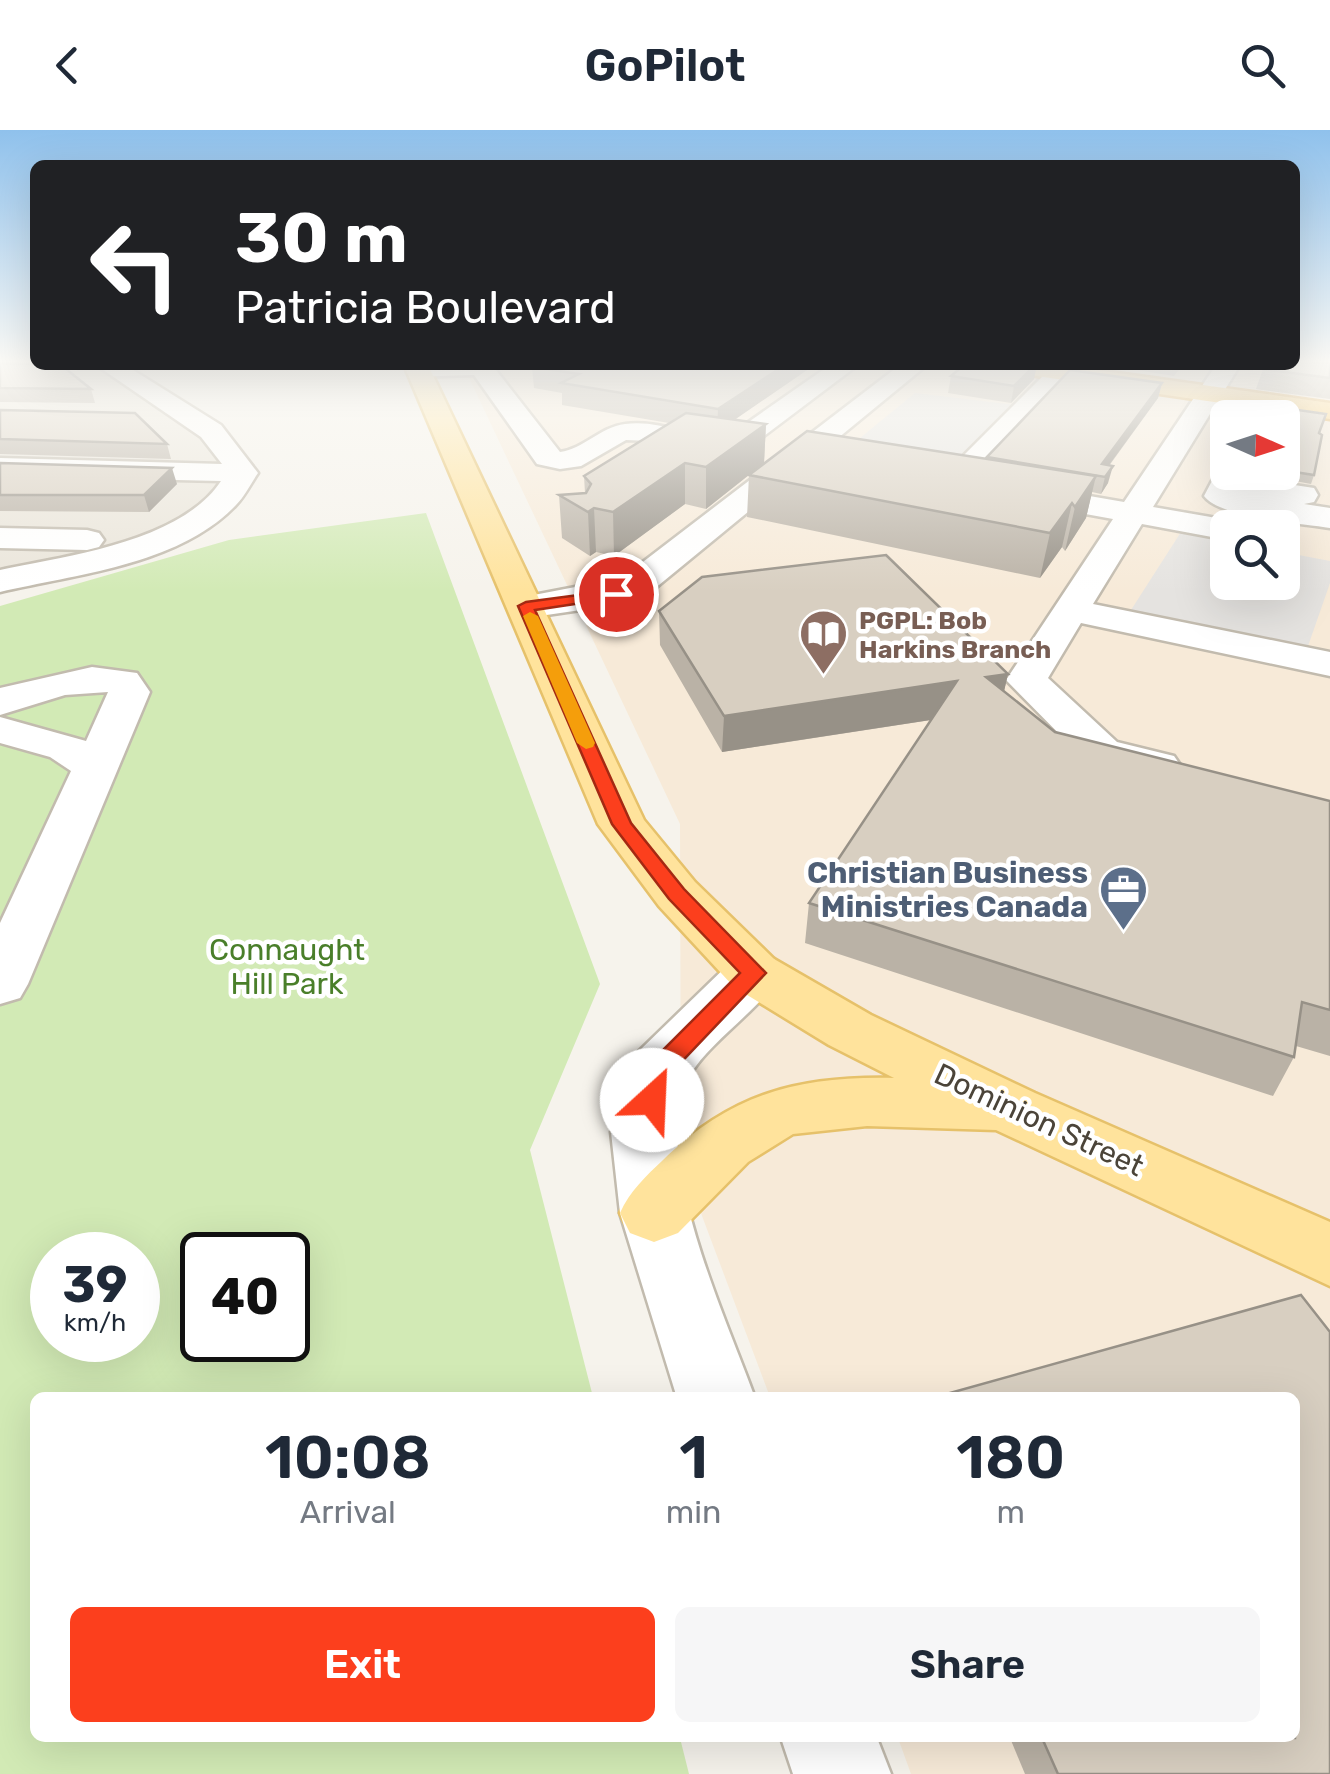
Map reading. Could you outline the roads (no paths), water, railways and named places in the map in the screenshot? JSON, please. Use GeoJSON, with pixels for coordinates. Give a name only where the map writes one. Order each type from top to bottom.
{"type":"FeatureCollection","features":[{"type":"Feature","properties":{"kind":"main road","name":"Dominion Street"},"geometry":{"type":"LineString","coordinates":[[449,439],[622,824],[676,894],[754,973],[850,1030],[1013,1110],[1330,1255]]}},
{"type":"Feature","properties":{"kind":"main road"},"geometry":{"type":"LineString","coordinates":[[654,1213],[718,1148],[754,1124],[796,1109],[891,1102],[1013,1110]]}},
{"type":"Feature","properties":{"kind":"street"},"geometry":{"type":"LineString","coordinates":[[217,439],[242,473]]}},
{"type":"Feature","properties":{"kind":"street"},"geometry":{"type":"LineString","coordinates":[[533,439],[546,458],[576,460],[612,439]]}},
{"type":"Feature","properties":{"kind":"street"},"geometry":{"type":"LineString","coordinates":[[670,439],[717,446],[738,442],[838,460]]}},
{"type":"Feature","properties":{"kind":"street"},"geometry":{"type":"LineString","coordinates":[[738,442],[743,439]]}},
{"type":"Feature","properties":{"kind":"street"},"geometry":{"type":"LineString","coordinates":[[526,606],[616,594],[636,586],[819,439]]}},
{"type":"Feature","properties":{"kind":"street"},"geometry":{"type":"LineString","coordinates":[[955,481],[997,439]]}},
{"type":"Feature","properties":{"kind":"street"},"geometry":{"type":"LineString","coordinates":[[1181,439],[1026,680],[1101,752],[1196,776]]}},
{"type":"Feature","properties":{"kind":"street"},"geometry":{"type":"LineString","coordinates":[[647,460],[679,440]]}},
{"type":"Feature","properties":{"kind":"street"},"geometry":{"type":"LineString","coordinates":[[0,467],[242,473]]}},
{"type":"Feature","properties":{"kind":"street"},"geometry":{"type":"LineString","coordinates":[[0,581],[154,542],[206,517],[235,491],[242,473]]}},
{"type":"Feature","properties":{"kind":"street"},"geometry":{"type":"LineString","coordinates":[[916,474],[1210,527]]}},
{"type":"Feature","properties":{"kind":"street"},"geometry":{"type":"LineString","coordinates":[[1155,480],[1210,488]]}},
{"type":"Feature","properties":{"kind":"street"},"geometry":{"type":"LineString","coordinates":[[1221,490],[1220,496],[1232,502],[1330,518]]}},
{"type":"Feature","properties":{"kind":"street"},"geometry":{"type":"LineString","coordinates":[[1269,490],[1303,495]]}},
{"type":"Feature","properties":{"kind":"street"},"geometry":{"type":"LineString","coordinates":[[0,538],[154,542]]}},
{"type":"Feature","properties":{"kind":"street"},"geometry":{"type":"LineString","coordinates":[[1300,543],[1330,549]]}},
{"type":"Feature","properties":{"kind":"street"},"geometry":{"type":"LineString","coordinates":[[1070,610],[1330,664]]}},
{"type":"Feature","properties":{"kind":"street"},"geometry":{"type":"LineString","coordinates":[[0,702],[71,682],[105,677],[124,682],[129,692],[0,982]]}},
{"type":"Feature","properties":{"kind":"street"},"geometry":{"type":"LineString","coordinates":[[0,730],[66,746],[84,754],[96,772]]}},
{"type":"Feature","properties":{"kind":"street"},"geometry":{"type":"LineString","coordinates":[[714,1392],[654,1213],[642,1132],[661,1067],[754,973]]}},
{"type":"Feature","properties":{"kind":"street"},"geometry":{"type":"LineString","coordinates":[[830,1742],[842,1774]]}},
{"type":"Feature","properties":{"kind":"place","name":"PGPL: Bob Harkins Branch"},"geometry":{"type":"Point","coordinates":[824,676]}},
{"type":"Feature","properties":{"kind":"place","name":"Christian Business Ministries Canada"},"geometry":{"type":"Point","coordinates":[1123,932]}},
{"type":"Feature","properties":{"kind":"park label","name":"Connaught Hill Park"},"geometry":{"type":"Point","coordinates":[287,967]}}]}
